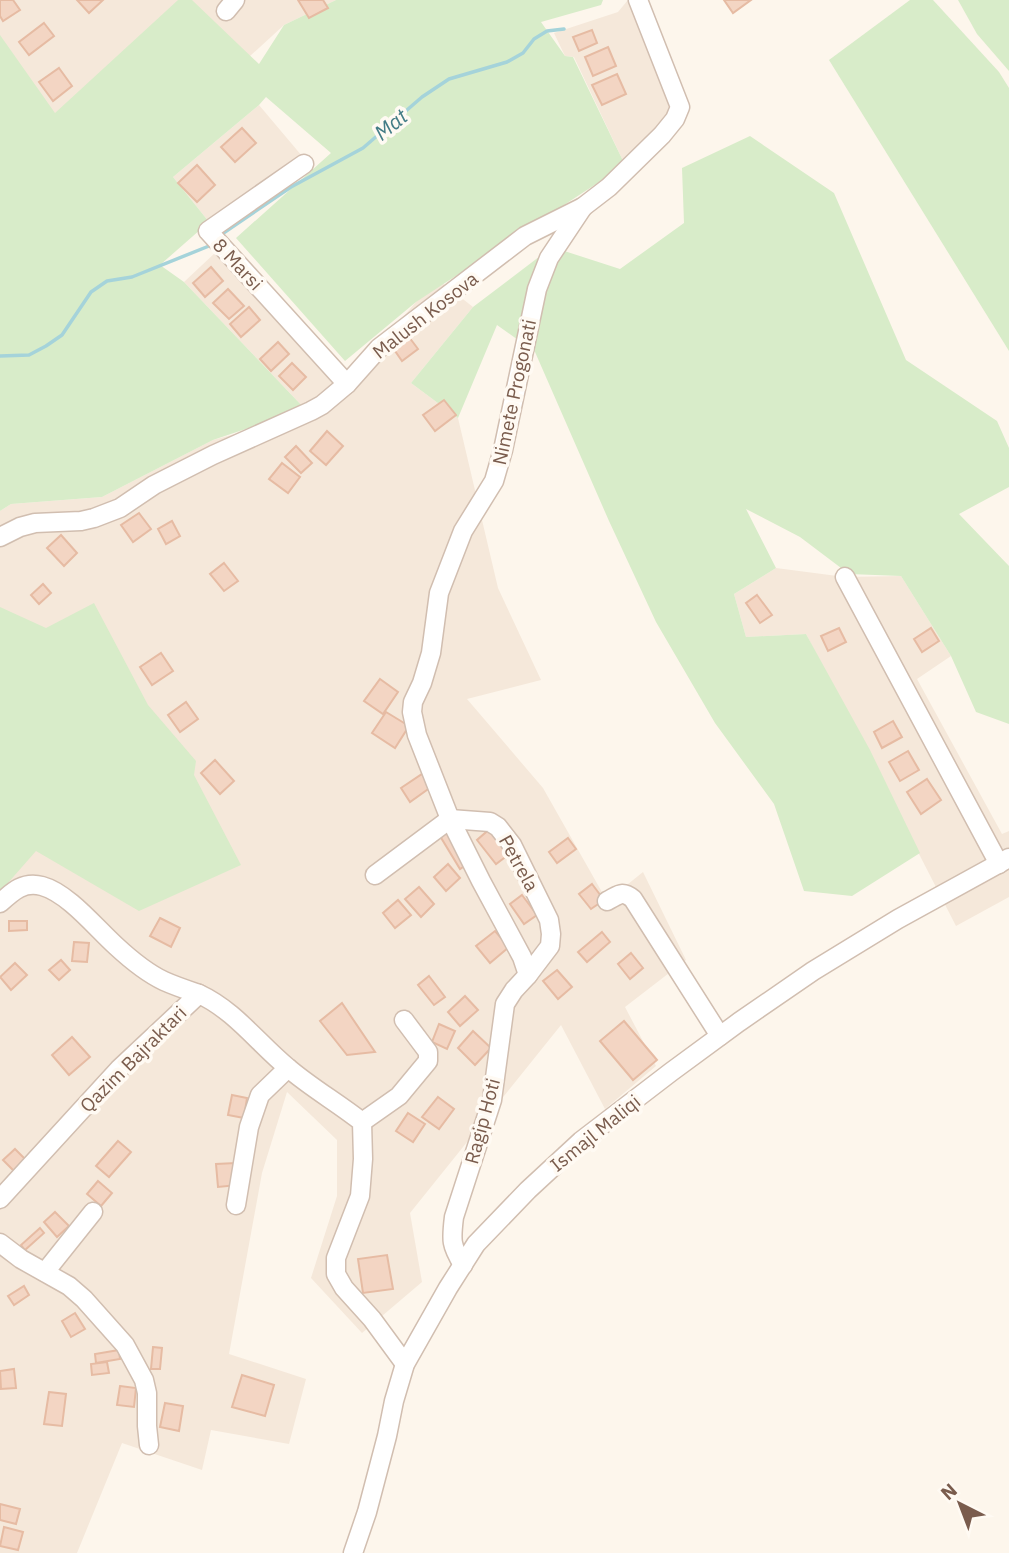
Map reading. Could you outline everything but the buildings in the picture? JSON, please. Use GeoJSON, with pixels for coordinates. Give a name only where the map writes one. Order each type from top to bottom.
{"type":"FeatureCollection","features":[{"type":"Feature","properties":{"kind":"street","name":"Malush Kosova"},"geometry":{"type":"LineString","coordinates":[[0,537],[35,523],[81,521],[120,508],[154,485],[311,411],[331,399],[379,348],[525,236],[583,207],[610,187],[662,135],[679,113],[680,107],[638,0]]}},
{"type":"Feature","properties":{"kind":"street","name":"8 Marsi"},"geometry":{"type":"LineString","coordinates":[[304,164],[208,231],[347,384]]}},
{"type":"Feature","properties":{"kind":"street","name":"Nimete Progonati"},"geometry":{"type":"LineString","coordinates":[[528,975],[522,957],[450,819],[417,735],[412,712],[413,702],[431,653],[439,593],[463,531],[494,481],[537,289],[549,258],[583,207]]}},
{"type":"Feature","properties":{"kind":"street"},"geometry":{"type":"LineString","coordinates":[[845,578],[1004,861]]}},
{"type":"Feature","properties":{"kind":"street"},"geometry":{"type":"LineString","coordinates":[[375,874],[450,819]]}},
{"type":"Feature","properties":{"kind":"street","name":"Petrela"},"geometry":{"type":"LineString","coordinates":[[450,819],[490,822],[498,827],[512,845],[549,920],[550,946]]}},
{"type":"Feature","properties":{"kind":"street","name":"Ismajl Maliqi"},"geometry":{"type":"LineString","coordinates":[[353,1553],[374,1486],[405,1364],[476,1244],[581,1141],[720,1036],[824,965],[898,919],[1004,861]]}},
{"type":"Feature","properties":{"kind":"street"},"geometry":{"type":"LineString","coordinates":[[0,903],[22,885],[44,886],[59,894],[138,964],[163,980],[199,994]]}},
{"type":"Feature","properties":{"kind":"street"},"geometry":{"type":"LineString","coordinates":[[607,901],[623,893],[633,899],[720,1036]]}},
{"type":"Feature","properties":{"kind":"street","name":"Ragip Hoti"},"geometry":{"type":"LineString","coordinates":[[463,1265],[453,1249],[454,1217],[492,1100],[505,1004],[550,946]]}},
{"type":"Feature","properties":{"kind":"street","name":"Qazim Bajraktari"},"geometry":{"type":"LineString","coordinates":[[0,1199],[119,1069],[199,994],[225,1009],[288,1068],[362,1122]]}},
{"type":"Feature","properties":{"kind":"street"},"geometry":{"type":"LineString","coordinates":[[404,1020],[428,1052],[428,1061],[399,1096],[362,1122],[360,1196],[336,1258],[336,1274],[344,1288],[372,1319],[405,1364]]}},
{"type":"Feature","properties":{"kind":"street"},"geometry":{"type":"LineString","coordinates":[[236,1205],[249,1127],[260,1095],[288,1068]]}},
{"type":"Feature","properties":{"kind":"street"},"geometry":{"type":"LineString","coordinates":[[45,1272],[93,1212]]}},
{"type":"Feature","properties":{"kind":"street"},"geometry":{"type":"LineString","coordinates":[[0,1243],[85,1299],[125,1345],[144,1380],[149,1445]]}},
{"type":"Feature","properties":{"kind":"shaded area"},"geometry":{"type":"Polygon","coordinates":[[[0,0],[336,0],[284,25],[146,151],[0,159],[0,0]]]}},
{"type":"Feature","properties":{"kind":"shaded area"},"geometry":{"type":"Polygon","coordinates":[[[628,0],[641,0],[679,108],[625,165],[574,57],[565,56],[554,33],[618,12],[628,0]]]}},
{"type":"Feature","properties":{"kind":"shaded area"},"geometry":{"type":"Polygon","coordinates":[[[259,105],[302,156],[238,204],[234,201],[209,222],[173,177],[259,105]]]}},
{"type":"Feature","properties":{"kind":"shaded area"},"geometry":{"type":"Polygon","coordinates":[[[217,251],[337,383],[305,409],[184,282],[217,251]]]}},
{"type":"Feature","properties":{"kind":"shaded area"},"geometry":{"type":"Polygon","coordinates":[[[436,278],[473,307],[411,383],[458,418],[498,588],[541,680],[467,699],[543,788],[607,901],[643,872],[686,960],[625,1007],[656,1066],[605,1109],[561,1025],[410,1213],[422,1282],[362,1333],[311,1278],[337,1196],[337,1140],[287,1092],[262,1173],[229,1354],[306,1379],[289,1444],[211,1430],[202,1470],[122,1443],[77,1553],[0,1553],[0,511],[11,504],[102,497],[213,440],[300,416],[347,384],[436,278]]]}},
{"type":"Feature","properties":{"kind":"shaded area"},"geometry":{"type":"Polygon","coordinates":[[[776,568],[845,577],[901,576],[951,656],[917,679],[1002,834],[1009,831],[1009,897],[956,926],[806,634],[746,637],[734,594],[776,568]]]}},
{"type":"Feature","properties":{"kind":"green space"},"geometry":{"type":"Polygon","coordinates":[[[178,0],[192,0],[259,64],[284,25],[336,0],[603,0],[601,5],[541,22],[565,56],[573,57],[625,165],[416,302],[345,361],[236,238],[331,153],[266,97],[173,177],[209,222],[160,265],[184,282],[305,409],[213,440],[102,497],[11,504],[0,511],[0,35],[55,113],[178,0]]]}},
{"type":"Feature","properties":{"kind":"green space"},"geometry":{"type":"Polygon","coordinates":[[[910,0],[933,0],[999,72],[1009,88],[1009,351],[829,60],[910,0]]]}},
{"type":"Feature","properties":{"kind":"green space"},"geometry":{"type":"Polygon","coordinates":[[[958,0],[1009,0],[1009,71],[977,34],[958,0]]]}},
{"type":"Feature","properties":{"kind":"green space"},"geometry":{"type":"Polygon","coordinates":[[[750,136],[834,193],[906,360],[997,421],[1009,448],[1009,487],[959,514],[1009,566],[1009,724],[976,712],[951,656],[901,576],[849,574],[800,537],[746,509],[776,568],[734,594],[746,637],[806,634],[870,750],[920,853],[852,896],[804,891],[774,804],[715,723],[656,622],[535,352],[497,325],[458,418],[411,383],[473,307],[552,247],[620,269],[684,223],[682,168],[750,136]]]}},
{"type":"Feature","properties":{"kind":"green space"},"geometry":{"type":"Polygon","coordinates":[[[94,603],[148,705],[196,761],[194,775],[241,865],[139,911],[36,851],[0,892],[0,607],[46,628],[94,603]]]}},
{"type":"Feature","properties":{"kind":"waterway","name":"Mat"},"geometry":{"type":"LineString","coordinates":[[222,234],[291,187],[363,148],[422,97],[449,79],[507,62],[523,53],[534,39],[547,31],[564,29]]}},
{"type":"Feature","properties":{"kind":"waterway","name":"Mat"},"geometry":{"type":"LineString","coordinates":[[0,356],[29,355],[62,335],[91,292],[107,281],[132,277],[209,246]]}}]}
